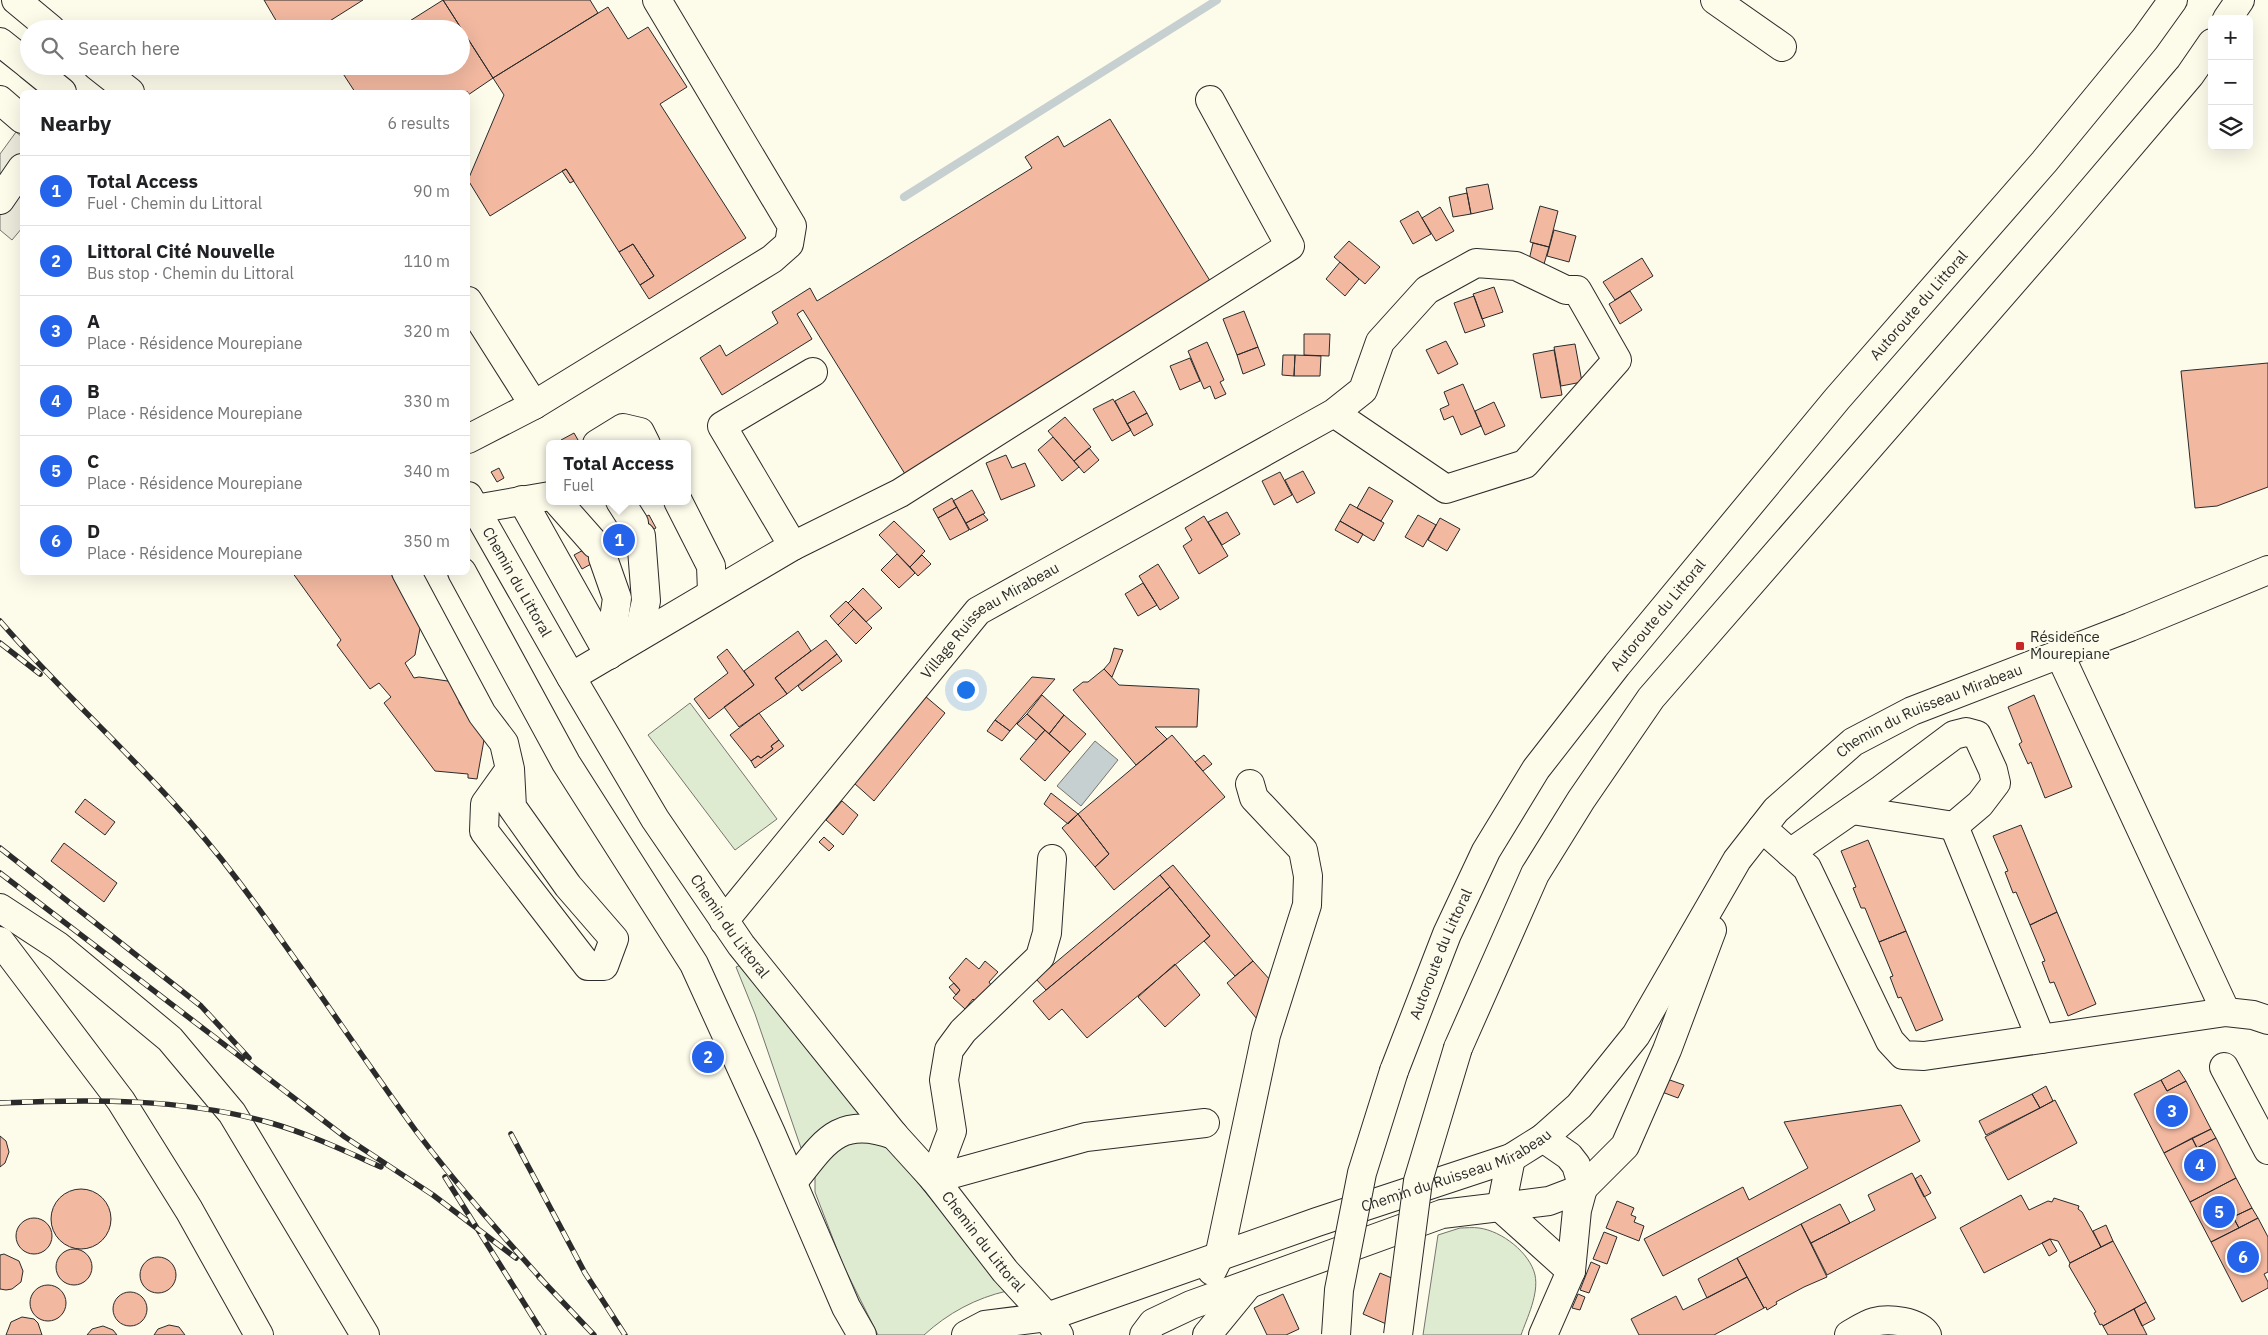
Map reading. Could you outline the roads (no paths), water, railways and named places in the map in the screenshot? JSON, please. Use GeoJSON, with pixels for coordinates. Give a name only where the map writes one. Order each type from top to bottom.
{"type":"FeatureCollection","features":[{"type":"Feature","properties":{"kind":"main road"},"geometry":{"type":"LineString","coordinates":[[16,0],[40,20]]}},
{"type":"Feature","properties":{"kind":"main road"},"geometry":{"type":"LineString","coordinates":[[470,438],[534,405],[772,259],[788,244],[792,226],[657,0]]}},
{"type":"Feature","properties":{"kind":"main road"},"geometry":{"type":"LineString","coordinates":[[1714,0],[1782,47]]}},
{"type":"Feature","properties":{"kind":"main road","name":"Autoroute du Littoral"},"geometry":{"type":"LineString","coordinates":[[1336,1335],[1339,1290],[1362,1173],[1394,1071],[1447,934],[1486,851],[1536,769],[1617,665],[1830,407],[2044,162],[2145,39],[2173,0]]}},
{"type":"Feature","properties":{"kind":"main road"},"geometry":{"type":"LineString","coordinates":[[2230,15],[2240,0]]}},
{"type":"Feature","properties":{"kind":"main road"},"geometry":{"type":"LineString","coordinates":[[0,42],[20,59]]}},
{"type":"Feature","properties":{"kind":"main road"},"geometry":{"type":"LineString","coordinates":[[1398,1335],[1418,1181],[1458,1048],[1535,874],[1581,800],[1650,698],[2065,222],[2190,75],[2208,49]]}},
{"type":"Feature","properties":{"kind":"main road"},"geometry":{"type":"LineString","coordinates":[[40,75],[59,90]]}},
{"type":"Feature","properties":{"kind":"main road"},"geometry":{"type":"LineString","coordinates":[[108,75],[127,90]]}},
{"type":"Feature","properties":{"kind":"main road"},"geometry":{"type":"LineString","coordinates":[[0,100],[20,117]]}},
{"type":"Feature","properties":{"kind":"main road"},"geometry":{"type":"LineString","coordinates":[[571,677],[712,592],[793,546],[900,493],[1290,246],[1210,100]]}},
{"type":"Feature","properties":{"kind":"main road"},"geometry":{"type":"LineString","coordinates":[[0,200],[20,171]]}},
{"type":"Feature","properties":{"kind":"main road","name":"Village Ruisseau Mirabeau"},"geometry":{"type":"LineString","coordinates":[[724,921],[978,611],[1334,413],[1363,390],[1380,342],[1427,290],[1476,263],[1516,266],[1566,290],[1577,290],[1617,360],[1525,464],[1446,490],[1334,413]]}},
{"type":"Feature","properties":{"kind":"main road"},"geometry":{"type":"LineString","coordinates":[[470,304],[534,405]]}},
{"type":"Feature","properties":{"kind":"main road"},"geometry":{"type":"LineString","coordinates":[[793,546],[722,426],[813,372]]}},
{"type":"Feature","properties":{"kind":"main road"},"geometry":{"type":"LineString","coordinates":[[604,440],[623,428],[640,432],[644,440]]}},
{"type":"Feature","properties":{"kind":"main road"},"geometry":{"type":"LineString","coordinates":[[471,502],[522,500],[546,497]]}},
{"type":"Feature","properties":{"kind":"main road"},"geometry":{"type":"LineString","coordinates":[[522,500],[609,655]]}},
{"type":"Feature","properties":{"kind":"main road","name":"Chemin du Littoral"},"geometry":{"type":"LineString","coordinates":[[471,502],[655,819],[724,921],[741,945],[894,1135],[934,1180],[1006,1271],[1053,1326]]}},
{"type":"Feature","properties":{"kind":"main road"},"geometry":{"type":"LineString","coordinates":[[560,505],[599,551],[617,598],[609,655]]}},
{"type":"Feature","properties":{"kind":"main road"},"geometry":{"type":"LineString","coordinates":[[680,505],[711,566],[712,592]]}},
{"type":"Feature","properties":{"kind":"main road"},"geometry":{"type":"LineString","coordinates":[[632,520],[646,601],[638,637]]}},
{"type":"Feature","properties":{"kind":"main road","name":"Chemin du Ruisseau Mirabeau"},"geometry":{"type":"LineString","coordinates":[[966,1335],[985,1325],[1053,1326],[1219,1257],[1511,1158],[1543,1138],[1579,1106],[1636,1035],[1737,860],[1776,810],[1853,742],[1912,710],[2130,627],[2268,570]]}},
{"type":"Feature","properties":{"kind":"main road"},"geometry":{"type":"LineString","coordinates":[[408,575],[482,714],[504,743],[510,769],[512,807],[568,886],[614,939],[604,966],[588,966],[484,831],[485,804],[510,769]]}},
{"type":"Feature","properties":{"kind":"main road"},"geometry":{"type":"LineString","coordinates":[[464,575],[566,763],[694,964],[793,1182],[846,1307],[862,1335]]}},
{"type":"Feature","properties":{"kind":"main road"},"geometry":{"type":"LineString","coordinates":[[2059,653],[2226,1012]]}},
{"type":"Feature","properties":{"kind":"main road"},"geometry":{"type":"LineString","coordinates":[[1790,853],[1954,736],[1966,732],[1977,735],[1993,770],[1996,783],[1980,804],[1954,826],[1852,810]]}},
{"type":"Feature","properties":{"kind":"main road"},"geometry":{"type":"LineString","coordinates":[[1149,1329],[1171,1303],[1215,1269],[1266,1035],[1307,905],[1308,876],[1303,850],[1254,798],[1250,784]]}},
{"type":"Feature","properties":{"kind":"main road"},"geometry":{"type":"LineString","coordinates":[[1954,826],[2040,1039]]}},
{"type":"Feature","properties":{"kind":"main road"},"geometry":{"type":"LineString","coordinates":[[1762,828],[1807,868],[1890,1041],[1903,1055],[1924,1056],[2226,1012],[2253,1014],[2268,1020]]}},
{"type":"Feature","properties":{"kind":"main road"},"geometry":{"type":"LineString","coordinates":[[934,1180],[952,1131],[944,1080],[949,1050],[963,1031],[1040,957],[1047,933],[1052,858]]}},
{"type":"Feature","properties":{"kind":"main road","name":"Chemin du Ruisseau Mirabeau"},"geometry":{"type":"LineString","coordinates":[[1149,1329],[1191,1305],[1442,1214],[1549,1201],[1583,1188],[1625,1146],[1667,1050],[1737,860]]}},
{"type":"Feature","properties":{"kind":"main road"},"geometry":{"type":"LineString","coordinates":[[0,908],[58,946],[170,1039],[232,1114],[365,1335]]}},
{"type":"Feature","properties":{"kind":"main road"},"geometry":{"type":"LineString","coordinates":[[0,941],[121,1101],[189,1210],[259,1335]]}},
{"type":"Feature","properties":{"kind":"main road"},"geometry":{"type":"LineString","coordinates":[[2224,1067],[2268,1150]]}},
{"type":"Feature","properties":{"kind":"main road"},"geometry":{"type":"LineString","coordinates":[[934,1180],[1086,1137],[1205,1123]]}},
{"type":"Feature","properties":{"kind":"main road"},"geometry":{"type":"LineString","coordinates":[[793,1182],[829,1138],[851,1129],[874,1128],[894,1135]]}},
{"type":"Feature","properties":{"kind":"main road"},"geometry":{"type":"LineString","coordinates":[[1543,1138],[1569,1156],[1576,1165],[1583,1188],[1577,1210],[1571,1271],[1543,1335]]}},
{"type":"Feature","properties":{"kind":"main road"},"geometry":{"type":"LineString","coordinates":[[1511,1158],[1501,1208],[1571,1271]]}},
{"type":"Feature","properties":{"kind":"main road"},"geometry":{"type":"LineString","coordinates":[[1207,1335],[1248,1285]]}},
{"type":"Feature","properties":{"kind":"main road"},"geometry":{"type":"LineString","coordinates":[[1849,1335],[1874,1322],[1893,1321],[1911,1323],[1927,1335]]}},
{"type":"Feature","properties":{"kind":"waterway"},"geometry":{"type":"LineString","coordinates":[[904,197],[1217,0]]}},
{"type":"Feature","properties":{"kind":"railway"},"geometry":{"type":"LineString","coordinates":[[0,621],[59,685],[151,779],[209,844],[282,940],[431,1151],[544,1282]]}},
{"type":"Feature","properties":{"kind":"railway"},"geometry":{"type":"LineString","coordinates":[[0,643],[40,674]]}},
{"type":"Feature","properties":{"kind":"railway"},"geometry":{"type":"LineString","coordinates":[[0,848],[201,1006],[249,1058]]}},
{"type":"Feature","properties":{"kind":"railway"},"geometry":{"type":"LineString","coordinates":[[0,873],[345,1137],[433,1195],[516,1258]]}},
{"type":"Feature","properties":{"kind":"railway"},"geometry":{"type":"LineString","coordinates":[[0,1103],[103,1101],[137,1102],[204,1109],[238,1115],[285,1127],[381,1167]]}},
{"type":"Feature","properties":{"kind":"railway"},"geometry":{"type":"LineString","coordinates":[[511,1134],[585,1273],[625,1335]]}},
{"type":"Feature","properties":{"kind":"railway"},"geometry":{"type":"LineString","coordinates":[[445,1177],[544,1335]]}},
{"type":"Feature","properties":{"kind":"railway"},"geometry":{"type":"LineString","coordinates":[[539,1277],[594,1335]]}},
{"type":"Feature","properties":{"kind":"place","name":"Total Access"},"geometry":{"type":"Point","coordinates":[619,540]}},
{"type":"Feature","properties":{"kind":"place","name":"Résidence Mourepiane"},"geometry":{"type":"Point","coordinates":[2020,646]}},
{"type":"Feature","properties":{"kind":"place","name":"Littoral Cité Nouvelle"},"geometry":{"type":"Point","coordinates":[708,1057]}},
{"type":"Feature","properties":{"kind":"place","name":"A"},"geometry":{"type":"Point","coordinates":[2172,1111]}},
{"type":"Feature","properties":{"kind":"place","name":"B"},"geometry":{"type":"Point","coordinates":[2200,1165]}},
{"type":"Feature","properties":{"kind":"place","name":"C"},"geometry":{"type":"Point","coordinates":[2219,1212]}},
{"type":"Feature","properties":{"kind":"place","name":"D"},"geometry":{"type":"Point","coordinates":[2243,1257]}}]}
